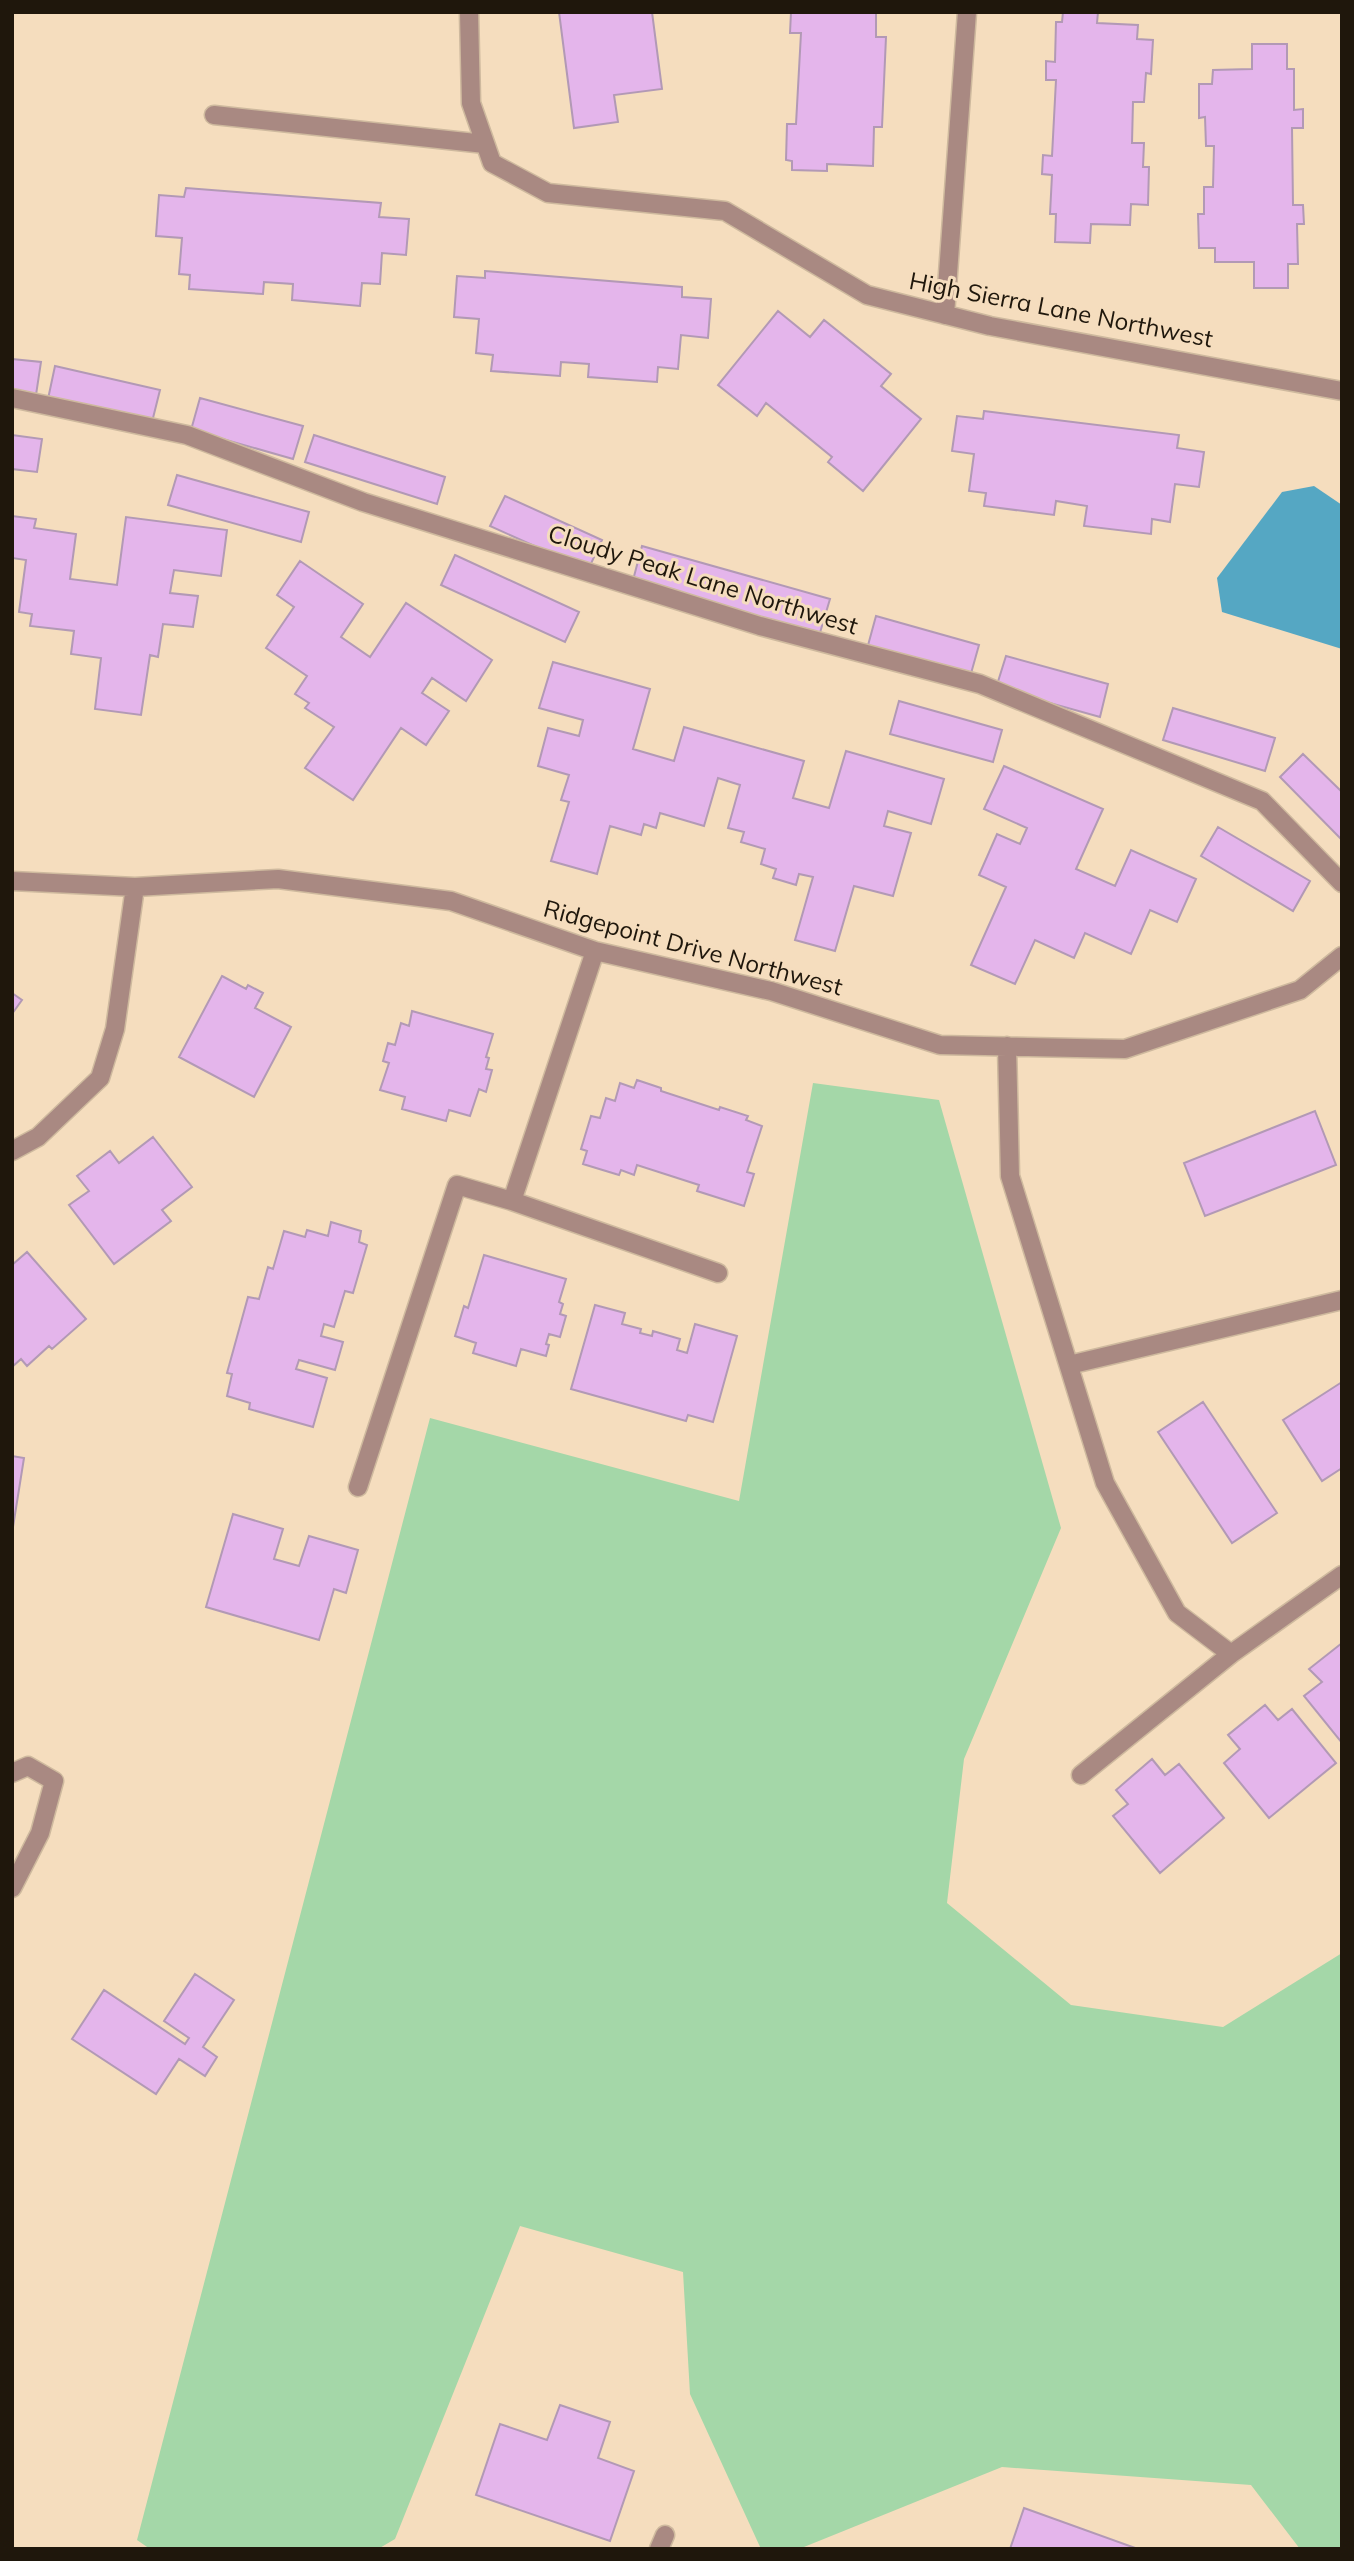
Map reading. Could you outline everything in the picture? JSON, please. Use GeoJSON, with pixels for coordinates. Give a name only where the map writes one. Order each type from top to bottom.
{"type":"FeatureCollection","features":[{"type":"Feature","properties":{"kind":"street","name":"High Sierra Lane Northwest"},"geometry":{"type":"LineString","coordinates":[[469,12],[471,103],[492,163],[548,192],[725,211],[867,295],[990,326],[1342,391]]}},
{"type":"Feature","properties":{"kind":"street"},"geometry":{"type":"LineString","coordinates":[[945,315],[967,12]]}},
{"type":"Feature","properties":{"kind":"street"},"geometry":{"type":"LineString","coordinates":[[214,115],[485,144]]}},
{"type":"Feature","properties":{"kind":"street","name":"Cloudy Peak Lane Northwest"},"geometry":{"type":"LineString","coordinates":[[12,398],[187,435],[363,502],[760,626],[980,684],[1262,800],[1342,883]]}},
{"type":"Feature","properties":{"kind":"street","name":"Ridgepoint Drive Northwest"},"geometry":{"type":"LineString","coordinates":[[12,881],[135,887],[278,879],[451,901],[595,951],[771,991],[940,1045],[1125,1049],[1300,990],[1342,956]]}},
{"type":"Feature","properties":{"kind":"street"},"geometry":{"type":"LineString","coordinates":[[12,1152],[38,1137],[100,1078],[115,1030],[135,887]]}},
{"type":"Feature","properties":{"kind":"street"},"geometry":{"type":"LineString","coordinates":[[512,1201],[595,951]]}},
{"type":"Feature","properties":{"kind":"street"},"geometry":{"type":"LineString","coordinates":[[1007,1046],[1010,1176],[1105,1483],[1177,1613],[1231,1654]]}},
{"type":"Feature","properties":{"kind":"street"},"geometry":{"type":"LineString","coordinates":[[358,1487],[457,1185],[512,1201],[718,1272]]}},
{"type":"Feature","properties":{"kind":"street"},"geometry":{"type":"LineString","coordinates":[[1069,1365],[1342,1300]]}},
{"type":"Feature","properties":{"kind":"street"},"geometry":{"type":"LineString","coordinates":[[1081,1774],[1231,1654],[1342,1575]]}},
{"type":"Feature","properties":{"kind":"street"},"geometry":{"type":"LineString","coordinates":[[12,1773],[28,1766],[54,1781],[40,1833],[12,1888]]}},
{"type":"Feature","properties":{"kind":"green space"},"geometry":{"type":"Polygon","coordinates":[[[813,1083],[939,1100],[1061,1528],[964,1759],[947,1903],[1071,2005],[1223,2027],[1342,1953],[1342,2549],[1300,2549],[1251,2485],[1002,2467],[799,2549],[761,2549],[690,2394],[683,2272],[520,2226],[395,2539],[378,2549],[150,2549],[137,2540],[430,1418],[739,1501],[813,1083]]]}},
{"type":"Feature","properties":{"kind":"water"},"geometry":{"type":"Polygon","coordinates":[[[1314,486],[1342,505],[1342,649],[1222,612],[1217,578],[1282,492],[1314,486]]]}},
{"type":"Feature","properties":{"kind":"building"},"geometry":{"type":"Polygon","coordinates":[[[559,12],[652,12],[662,89],[614,95],[618,122],[574,128],[559,12]]]}},
{"type":"Feature","properties":{"kind":"building"},"geometry":{"type":"Polygon","coordinates":[[[791,12],[876,12],[876,37],[886,37],[882,127],[874,127],[873,166],[827,164],[827,171],[792,170],[792,161],[786,160],[787,124],[796,124],[801,33],[790,33],[791,12]]]}},
{"type":"Feature","properties":{"kind":"building"},"geometry":{"type":"Polygon","coordinates":[[[1063,12],[1098,12],[1097,23],[1138,25],[1137,39],[1153,40],[1151,74],[1146,73],[1144,102],[1133,102],[1132,143],[1144,143],[1143,167],[1149,167],[1148,205],[1131,204],[1130,225],[1091,224],[1090,243],[1055,242],[1056,214],[1050,214],[1052,175],[1042,174],[1043,155],[1052,156],[1056,80],[1046,80],[1046,61],[1055,62],[1056,22],[1062,22],[1063,12]]]}},
{"type":"Feature","properties":{"kind":"building"},"geometry":{"type":"Polygon","coordinates":[[[1252,44],[1287,44],[1287,69],[1294,69],[1294,110],[1303,109],[1303,128],[1292,128],[1293,205],[1303,205],[1304,224],[1297,224],[1298,264],[1288,264],[1288,288],[1254,288],[1254,262],[1215,262],[1215,248],[1199,248],[1198,214],[1204,214],[1204,187],[1213,187],[1214,146],[1206,146],[1205,117],[1199,118],[1199,84],[1212,84],[1213,70],[1252,69],[1252,44]]]}},
{"type":"Feature","properties":{"kind":"building"},"geometry":{"type":"Polygon","coordinates":[[[186,188],[381,203],[379,217],[409,219],[406,255],[382,253],[380,284],[362,283],[360,306],[292,300],[293,284],[264,282],[263,294],[189,289],[190,275],[179,274],[182,238],[156,236],[159,195],[184,197],[186,188]]]}},
{"type":"Feature","properties":{"kind":"building"},"geometry":{"type":"Polygon","coordinates":[[[485,271],[682,287],[682,297],[711,299],[708,338],[681,335],[678,369],[658,367],[657,382],[588,377],[589,364],[561,362],[560,376],[491,371],[493,355],[476,353],[479,319],[454,317],[457,276],[485,278],[485,271]]]}},
{"type":"Feature","properties":{"kind":"building"},"geometry":{"type":"Polygon","coordinates":[[[778,311],[810,337],[824,320],[891,374],[881,386],[921,419],[863,491],[828,462],[832,457],[766,403],[757,416],[718,385],[778,311]]]}},
{"type":"Feature","properties":{"kind":"building"},"geometry":{"type":"Polygon","coordinates":[[[12,359],[41,362],[36,395],[12,392],[12,359]]]}},
{"type":"Feature","properties":{"kind":"building"},"geometry":{"type":"Polygon","coordinates":[[[55,366],[160,390],[152,422],[48,399],[55,366]]]}},
{"type":"Feature","properties":{"kind":"building"},"geometry":{"type":"Polygon","coordinates":[[[200,398],[303,426],[293,459],[191,430],[200,398]]]}},
{"type":"Feature","properties":{"kind":"building"},"geometry":{"type":"Polygon","coordinates":[[[984,411],[1179,435],[1177,448],[1204,452],[1199,487],[1175,484],[1170,522],[1152,519],[1151,534],[1084,526],[1087,506],[1056,501],[1054,515],[984,506],[986,493],[969,491],[974,454],[952,451],[957,416],[983,419],[984,411]]]}},
{"type":"Feature","properties":{"kind":"building"},"geometry":{"type":"Polygon","coordinates":[[[12,435],[42,439],[37,472],[12,469],[12,435]]]}},
{"type":"Feature","properties":{"kind":"building"},"geometry":{"type":"Polygon","coordinates":[[[314,435],[445,477],[437,504],[305,462],[314,435]]]}},
{"type":"Feature","properties":{"kind":"building"},"geometry":{"type":"Polygon","coordinates":[[[177,475],[309,512],[301,542],[168,505],[177,475]]]}},
{"type":"Feature","properties":{"kind":"building"},"geometry":{"type":"Polygon","coordinates":[[[505,496],[602,540],[588,570],[490,526],[505,496]]]}},
{"type":"Feature","properties":{"kind":"building"},"geometry":{"type":"Polygon","coordinates":[[[12,516],[36,519],[34,528],[76,534],[70,579],[117,585],[126,517],[227,530],[221,576],[174,570],[170,593],[198,596],[193,627],[163,624],[158,657],[150,655],[141,715],[95,709],[101,658],[71,654],[74,631],[30,626],[32,614],[19,612],[26,560],[12,558],[12,516]]]}},
{"type":"Feature","properties":{"kind":"building"},"geometry":{"type":"Polygon","coordinates":[[[642,546],[830,599],[819,636],[632,584],[642,546]]]}},
{"type":"Feature","properties":{"kind":"building"},"geometry":{"type":"Polygon","coordinates":[[[455,555],[579,612],[565,642],[441,585],[455,555]]]}},
{"type":"Feature","properties":{"kind":"building"},"geometry":{"type":"Polygon","coordinates":[[[300,561],[363,604],[341,637],[370,657],[406,603],[492,660],[466,701],[432,678],[422,693],[449,711],[426,745],[401,728],[353,800],[305,768],[334,727],[305,708],[309,703],[295,694],[307,676],[266,648],[294,607],[277,595],[300,561]]]}},
{"type":"Feature","properties":{"kind":"building"},"geometry":{"type":"Polygon","coordinates":[[[876,616],[979,645],[970,677],[867,649],[876,616]]]}},
{"type":"Feature","properties":{"kind":"building"},"geometry":{"type":"Polygon","coordinates":[[[1006,656],[1108,684],[1100,717],[996,688],[1006,656]]]}},
{"type":"Feature","properties":{"kind":"building"},"geometry":{"type":"Polygon","coordinates":[[[553,662],[650,689],[633,749],[674,761],[684,727],[804,761],[793,798],[829,808],[846,751],[944,779],[931,824],[888,811],[884,826],[911,833],[893,896],[854,886],[835,951],[795,940],[813,877],[799,874],[796,885],[773,878],[776,869],[761,864],[765,849],[741,842],[744,832],[728,828],[740,785],[718,778],[704,826],[660,813],[656,828],[644,824],[641,835],[610,826],[597,874],[551,861],[569,802],[561,800],[569,775],[538,766],[548,728],[579,736],[583,720],[539,708],[553,662]]]}},
{"type":"Feature","properties":{"kind":"building"},"geometry":{"type":"Polygon","coordinates":[[[899,701],[1002,730],[993,762],[890,734],[899,701]]]}},
{"type":"Feature","properties":{"kind":"building"},"geometry":{"type":"Polygon","coordinates":[[[1173,708],[1275,738],[1265,771],[1163,740],[1173,708]]]}},
{"type":"Feature","properties":{"kind":"building"},"geometry":{"type":"Polygon","coordinates":[[[1303,754],[1342,792],[1342,840],[1280,777],[1303,754]]]}},
{"type":"Feature","properties":{"kind":"building"},"geometry":{"type":"Polygon","coordinates":[[[1004,766],[1103,809],[1076,869],[1115,886],[1131,850],[1196,879],[1177,922],[1150,910],[1131,954],[1085,933],[1074,958],[1035,940],[1015,984],[971,965],[1006,887],[979,875],[997,834],[1020,844],[1027,828],[984,809],[1004,766]]]}},
{"type":"Feature","properties":{"kind":"building"},"geometry":{"type":"Polygon","coordinates":[[[1218,827],[1310,881],[1293,911],[1201,856],[1218,827]]]}},
{"type":"Feature","properties":{"kind":"building"},"geometry":{"type":"Polygon","coordinates":[[[222,976],[246,989],[248,985],[263,993],[255,1008],[291,1027],[254,1097],[179,1057],[222,976]]]}},
{"type":"Feature","properties":{"kind":"building"},"geometry":{"type":"Polygon","coordinates":[[[12,993],[22,1000],[12,1014],[12,993]]]}},
{"type":"Feature","properties":{"kind":"building"},"geometry":{"type":"Polygon","coordinates":[[[412,1011],[493,1034],[486,1057],[489,1058],[486,1069],[492,1070],[486,1092],[479,1089],[470,1116],[449,1110],[446,1121],[402,1109],[405,1097],[380,1090],[389,1063],[383,1061],[388,1043],[395,1045],[401,1023],[409,1026],[412,1011]]]}},
{"type":"Feature","properties":{"kind":"building"},"geometry":{"type":"Polygon","coordinates":[[[637,1080],[719,1110],[720,1107],[748,1116],[746,1120],[762,1126],[747,1172],[754,1174],[744,1206],[697,1191],[699,1185],[637,1165],[634,1175],[621,1170],[619,1175],[583,1164],[587,1151],[581,1149],[591,1116],[600,1118],[606,1098],[615,1101],[620,1083],[634,1088],[637,1080]]]}},
{"type":"Feature","properties":{"kind":"building"},"geometry":{"type":"Polygon","coordinates":[[[1315,1111],[1336,1165],[1205,1216],[1184,1163],[1315,1111]]]}},
{"type":"Feature","properties":{"kind":"building"},"geometry":{"type":"Polygon","coordinates":[[[153,1137],[192,1187],[162,1210],[171,1221],[114,1264],[69,1205],[89,1191],[77,1176],[110,1151],[119,1163],[153,1137]]]}},
{"type":"Feature","properties":{"kind":"building"},"geometry":{"type":"Polygon","coordinates":[[[331,1222],[361,1231],[359,1242],[367,1245],[353,1293],[345,1291],[334,1327],[324,1324],[321,1336],[343,1342],[335,1370],[299,1360],[296,1369],[327,1378],[313,1427],[249,1409],[250,1403],[227,1396],[232,1374],[227,1373],[248,1297],[259,1299],[268,1267],[273,1269],[284,1231],[305,1237],[307,1230],[328,1236],[331,1222]]]}},
{"type":"Feature","properties":{"kind":"building"},"geometry":{"type":"Polygon","coordinates":[[[27,1252],[86,1319],[52,1349],[49,1346],[27,1366],[21,1359],[12,1367],[12,1265],[27,1252]]]}},
{"type":"Feature","properties":{"kind":"building"},"geometry":{"type":"Polygon","coordinates":[[[484,1255],[566,1279],[559,1302],[563,1304],[560,1314],[566,1316],[560,1337],[549,1334],[546,1356],[521,1349],[516,1366],[473,1353],[476,1343],[455,1336],[464,1306],[468,1308],[484,1255]]]}},
{"type":"Feature","properties":{"kind":"building"},"geometry":{"type":"Polygon","coordinates":[[[595,1305],[625,1313],[622,1324],[641,1329],[640,1333],[652,1336],[653,1331],[680,1339],[677,1350],[687,1353],[695,1324],[737,1336],[713,1422],[688,1415],[686,1421],[571,1389],[595,1305]]]}},
{"type":"Feature","properties":{"kind":"building"},"geometry":{"type":"Polygon","coordinates":[[[1342,1382],[1342,1468],[1322,1481],[1283,1420],[1342,1382]]]}},
{"type":"Feature","properties":{"kind":"building"},"geometry":{"type":"Polygon","coordinates":[[[1203,1402],[1277,1513],[1232,1543],[1158,1432],[1203,1402]]]}},
{"type":"Feature","properties":{"kind":"building"},"geometry":{"type":"Polygon","coordinates":[[[12,1456],[24,1458],[13,1527],[12,1527],[12,1456]]]}},
{"type":"Feature","properties":{"kind":"building"},"geometry":{"type":"Polygon","coordinates":[[[233,1514],[283,1529],[274,1559],[299,1566],[309,1536],[358,1550],[346,1593],[334,1589],[319,1640],[206,1607],[233,1514]]]}},
{"type":"Feature","properties":{"kind":"building"},"geometry":{"type":"Polygon","coordinates":[[[1342,1643],[1342,1743],[1304,1696],[1322,1682],[1309,1669],[1342,1643]]]}},
{"type":"Feature","properties":{"kind":"building"},"geometry":{"type":"Polygon","coordinates":[[[1265,1705],[1278,1720],[1292,1709],[1336,1763],[1269,1818],[1224,1763],[1240,1749],[1228,1735],[1265,1705]]]}},
{"type":"Feature","properties":{"kind":"building"},"geometry":{"type":"Polygon","coordinates":[[[1152,1759],[1165,1775],[1179,1764],[1224,1818],[1160,1873],[1113,1816],[1128,1804],[1116,1790],[1152,1759]]]}},
{"type":"Feature","properties":{"kind":"building"},"geometry":{"type":"Polygon","coordinates":[[[195,1974],[234,2000],[203,2047],[217,2057],[205,2076],[179,2059],[156,2094],[72,2039],[104,1990],[185,2044],[189,2038],[164,2021],[195,1974]]]}},
{"type":"Feature","properties":{"kind":"building"},"geometry":{"type":"Polygon","coordinates":[[[560,2405],[610,2422],[598,2458],[634,2471],[610,2541],[476,2495],[500,2424],[547,2440],[560,2405]]]}},
{"type":"Feature","properties":{"kind":"building"},"geometry":{"type":"Polygon","coordinates":[[[1024,2508],[1138,2549],[1010,2549],[1024,2508]]]}}]}
